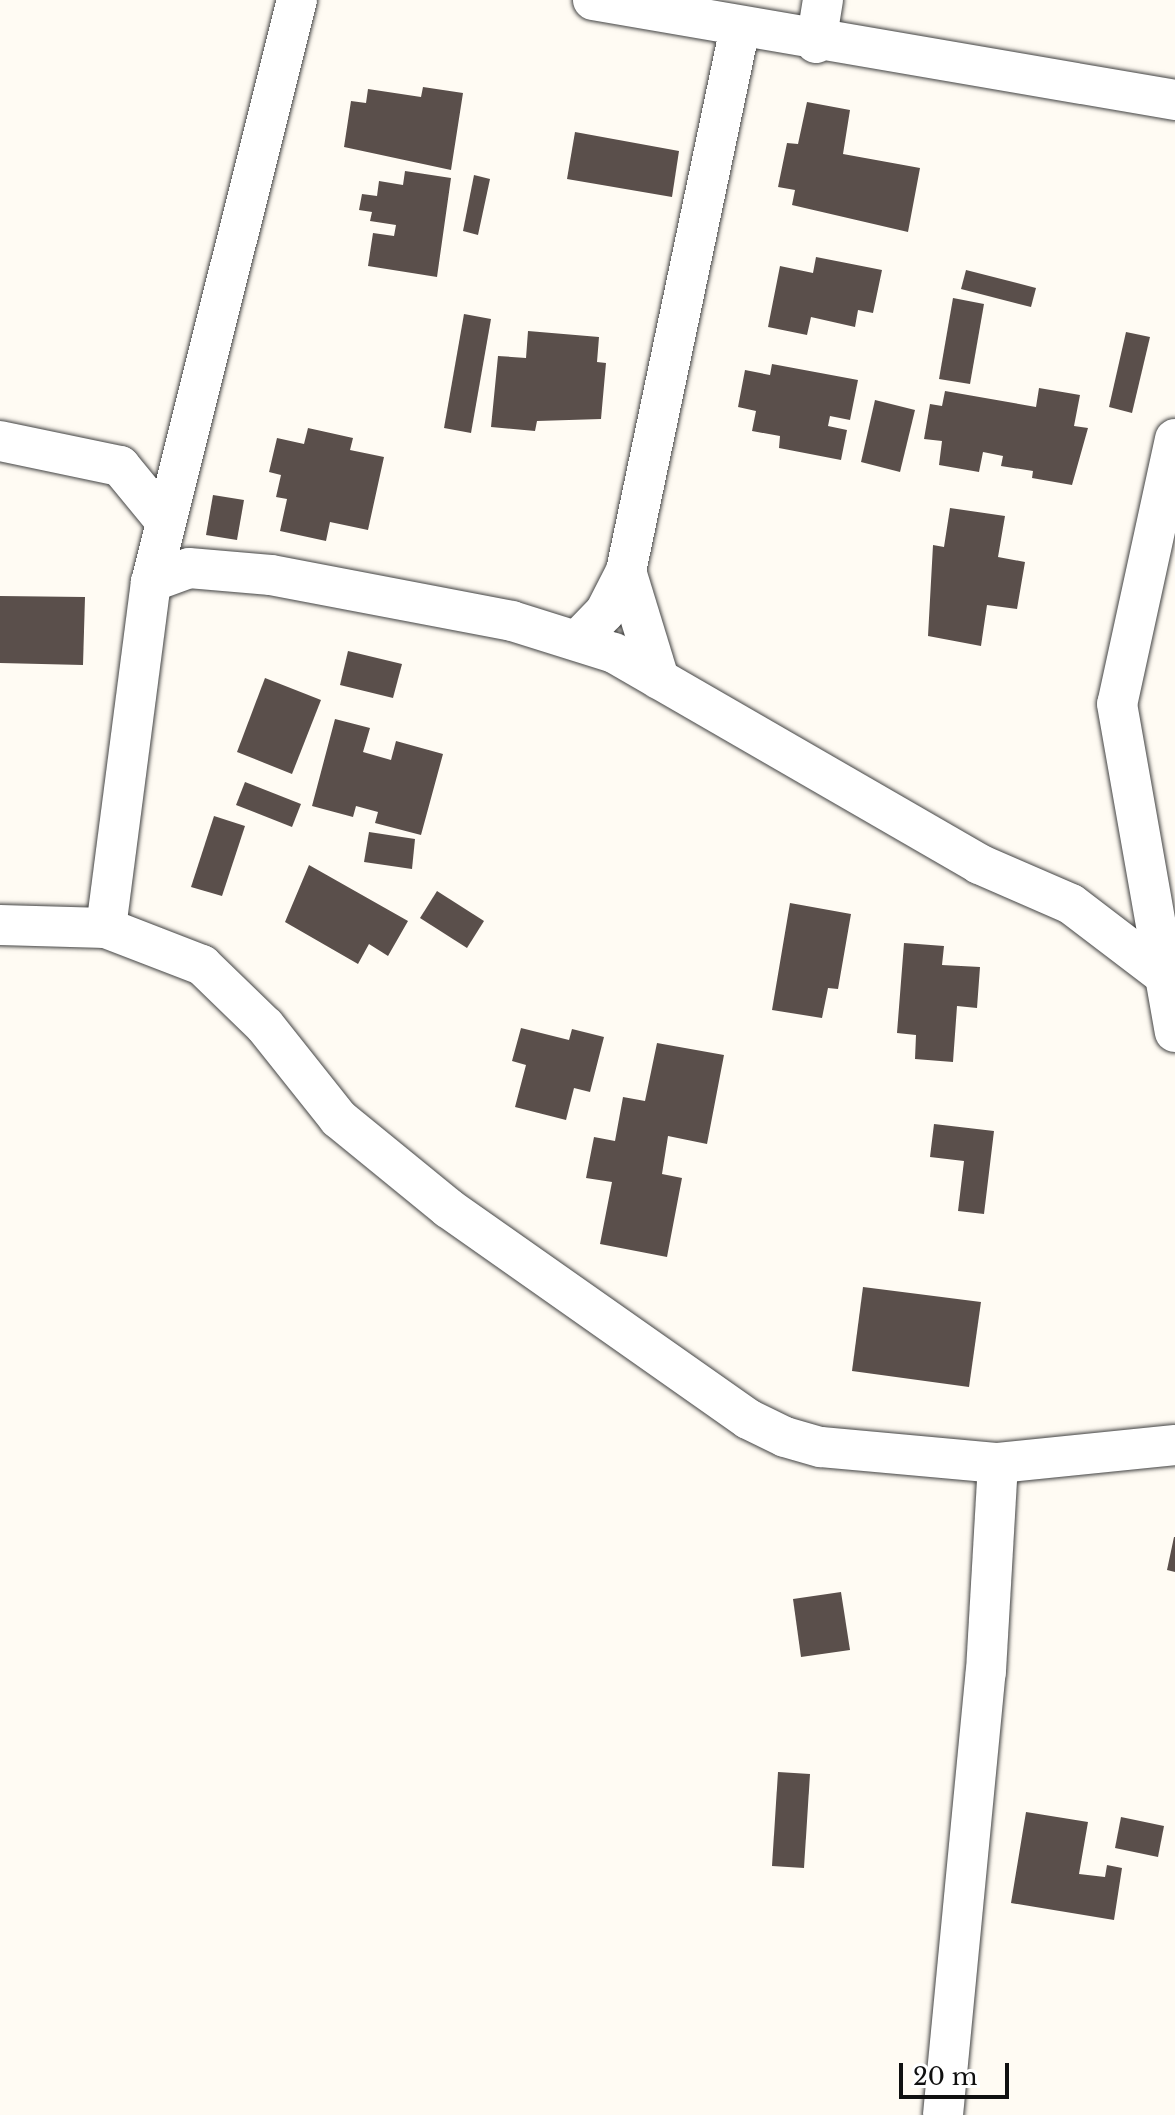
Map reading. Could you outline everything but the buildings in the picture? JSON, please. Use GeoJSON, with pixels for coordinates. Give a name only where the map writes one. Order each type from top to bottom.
{"type":"FeatureCollection","features":[{"type":"Feature","properties":{"kind":"street"},"geometry":{"type":"LineString","coordinates":[[106,928],[151,582],[297,0]]}},
{"type":"Feature","properties":{"kind":"street"},"geometry":{"type":"LineString","coordinates":[[593,0],[816,43],[1175,100]]}},
{"type":"Feature","properties":{"kind":"street"},"geometry":{"type":"LineString","coordinates":[[816,43],[823,0]]}},
{"type":"Feature","properties":{"kind":"street"},"geometry":{"type":"LineString","coordinates":[[578,640],[605,612],[626,571],[740,27]]}},
{"type":"Feature","properties":{"kind":"street"},"geometry":{"type":"LineString","coordinates":[[1175,439],[1117,704],[1158,915],[1163,974],[1175,1032]]}},
{"type":"Feature","properties":{"kind":"street"},"geometry":{"type":"LineString","coordinates":[[0,441],[120,466],[166,522]]}},
{"type":"Feature","properties":{"kind":"street"},"geometry":{"type":"LineString","coordinates":[[151,582],[189,568],[271,575],[578,640],[659,679],[979,864],[1071,904],[1163,974]]}},
{"type":"Feature","properties":{"kind":"street"},"geometry":{"type":"LineString","coordinates":[[626,571],[659,679]]}},
{"type":"Feature","properties":{"kind":"street"},"geometry":{"type":"LineString","coordinates":[[1071,904],[1158,915]]}},
{"type":"Feature","properties":{"kind":"street"},"geometry":{"type":"LineString","coordinates":[[0,925],[106,928],[202,965],[265,1026],[339,1119],[557,1288],[748,1419],[821,1447],[998,1463],[1175,1445]]}},
{"type":"Feature","properties":{"kind":"street"},"geometry":{"type":"LineString","coordinates":[[943,2115],[986,1671],[998,1463]]}}]}
